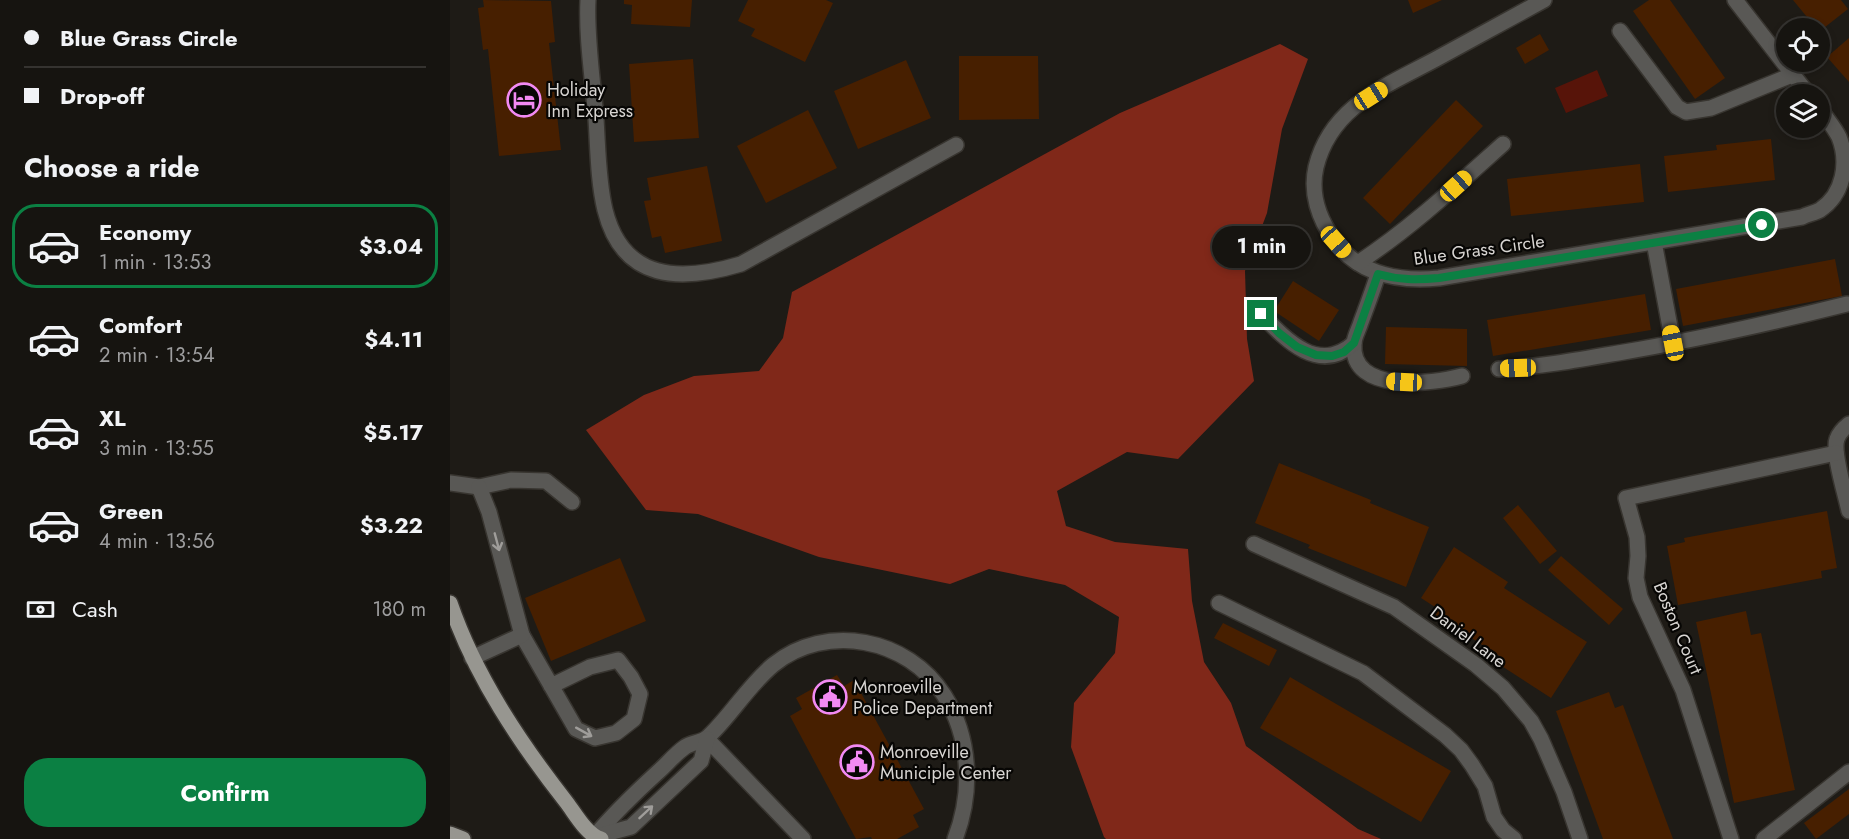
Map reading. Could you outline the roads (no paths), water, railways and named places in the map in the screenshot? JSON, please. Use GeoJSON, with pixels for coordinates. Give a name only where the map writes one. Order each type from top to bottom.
{"type":"FeatureCollection","features":[{"type":"Feature","properties":{"kind":"main road"},"geometry":{"type":"LineString","coordinates":[[450,603],[472,658],[507,719],[594,839]]}},
{"type":"Feature","properties":{"kind":"main road"},"geometry":{"type":"LineString","coordinates":[[450,837],[463,839]]}},
{"type":"Feature","properties":{"kind":"street"},"geometry":{"type":"LineString","coordinates":[[588,0],[600,171],[605,210],[613,232],[625,252],[641,265],[660,272],[685,273],[712,272],[741,264],[956,146]]}},
{"type":"Feature","properties":{"kind":"street","name":"Blue Grass Circle"},"geometry":{"type":"LineString","coordinates":[[1544,0],[1389,84],[1338,120],[1327,135],[1319,153],[1314,191],[1324,225],[1336,242],[1358,263],[1378,274],[1396,279],[1439,278],[1784,221],[1819,210],[1831,200],[1840,187],[1844,162],[1838,137],[1830,125]]}},
{"type":"Feature","properties":{"kind":"street"},"geometry":{"type":"LineString","coordinates":[[1735,0],[1800,84]]}},
{"type":"Feature","properties":{"kind":"street"},"geometry":{"type":"LineString","coordinates":[[1620,32],[1677,107],[1686,112],[1711,108],[1792,75]]}},
{"type":"Feature","properties":{"kind":"street"},"geometry":{"type":"LineString","coordinates":[[1358,263],[1425,214],[1503,144]]}},
{"type":"Feature","properties":{"kind":"street"},"geometry":{"type":"LineString","coordinates":[[1654,242],[1673,343]]}},
{"type":"Feature","properties":{"kind":"street"},"geometry":{"type":"LineString","coordinates":[[1378,274],[1354,343],[1355,356],[1359,365],[1375,377],[1389,381],[1437,381],[1462,376]]}},
{"type":"Feature","properties":{"kind":"street"},"geometry":{"type":"LineString","coordinates":[[1499,369],[1546,365],[1673,343],[1784,320],[1847,304]]}},
{"type":"Feature","properties":{"kind":"street"},"geometry":{"type":"LineString","coordinates":[[1261,314],[1279,333],[1297,347],[1316,355],[1332,356],[1344,352],[1354,343]]}},
{"type":"Feature","properties":{"kind":"street"},"geometry":{"type":"LineString","coordinates":[[1849,424],[1835,441],[1849,511]]}},
{"type":"Feature","properties":{"kind":"street","name":"Boston Court"},"geometry":{"type":"LineString","coordinates":[[1731,839],[1683,690],[1640,597],[1636,578],[1637,537],[1626,498],[1836,453]]}},
{"type":"Feature","properties":{"kind":"street"},"geometry":{"type":"LineString","coordinates":[[450,483],[479,487],[511,480],[546,481],[572,502]]}},
{"type":"Feature","properties":{"kind":"street"},"geometry":{"type":"LineString","coordinates":[[479,487],[489,512],[522,635],[550,686],[576,729],[595,738],[615,733],[634,719],[640,694],[618,660],[590,667],[550,686]]}},
{"type":"Feature","properties":{"kind":"street","name":"Daniel Lane"},"geometry":{"type":"LineString","coordinates":[[1254,544],[1394,607],[1476,665],[1503,688],[1530,721],[1541,739],[1564,792],[1580,839]]}},
{"type":"Feature","properties":{"kind":"street"},"geometry":{"type":"LineString","coordinates":[[1219,603],[1363,673],[1445,735],[1461,750],[1472,765],[1485,786],[1494,817],[1503,830],[1515,839]]}},
{"type":"Feature","properties":{"kind":"street"},"geometry":{"type":"LineString","coordinates":[[472,658],[522,635]]}},
{"type":"Feature","properties":{"kind":"street"},"geometry":{"type":"LineString","coordinates":[[594,839],[630,827],[701,761],[707,739],[759,678],[775,664],[792,653],[828,641],[867,642],[885,646],[904,655],[937,683],[957,718],[963,737],[967,783],[965,805],[955,839]]}},
{"type":"Feature","properties":{"kind":"street"},"geometry":{"type":"LineString","coordinates":[[594,839],[615,812],[686,746],[707,739]]}},
{"type":"Feature","properties":{"kind":"street"},"geometry":{"type":"LineString","coordinates":[[707,739],[803,839]]}},
{"type":"Feature","properties":{"kind":"street"},"geometry":{"type":"LineString","coordinates":[[1764,839],[1849,772]]}},
{"type":"Feature","properties":{"kind":"place","name":"Holiday Inn Express"},"geometry":{"type":"Point","coordinates":[524,100]}},
{"type":"Feature","properties":{"kind":"place","name":"Monroeville Police Department"},"geometry":{"type":"Point","coordinates":[830,697]}},
{"type":"Feature","properties":{"kind":"place","name":"Monroeville Municiple Center"},"geometry":{"type":"Point","coordinates":[857,762]}}]}
